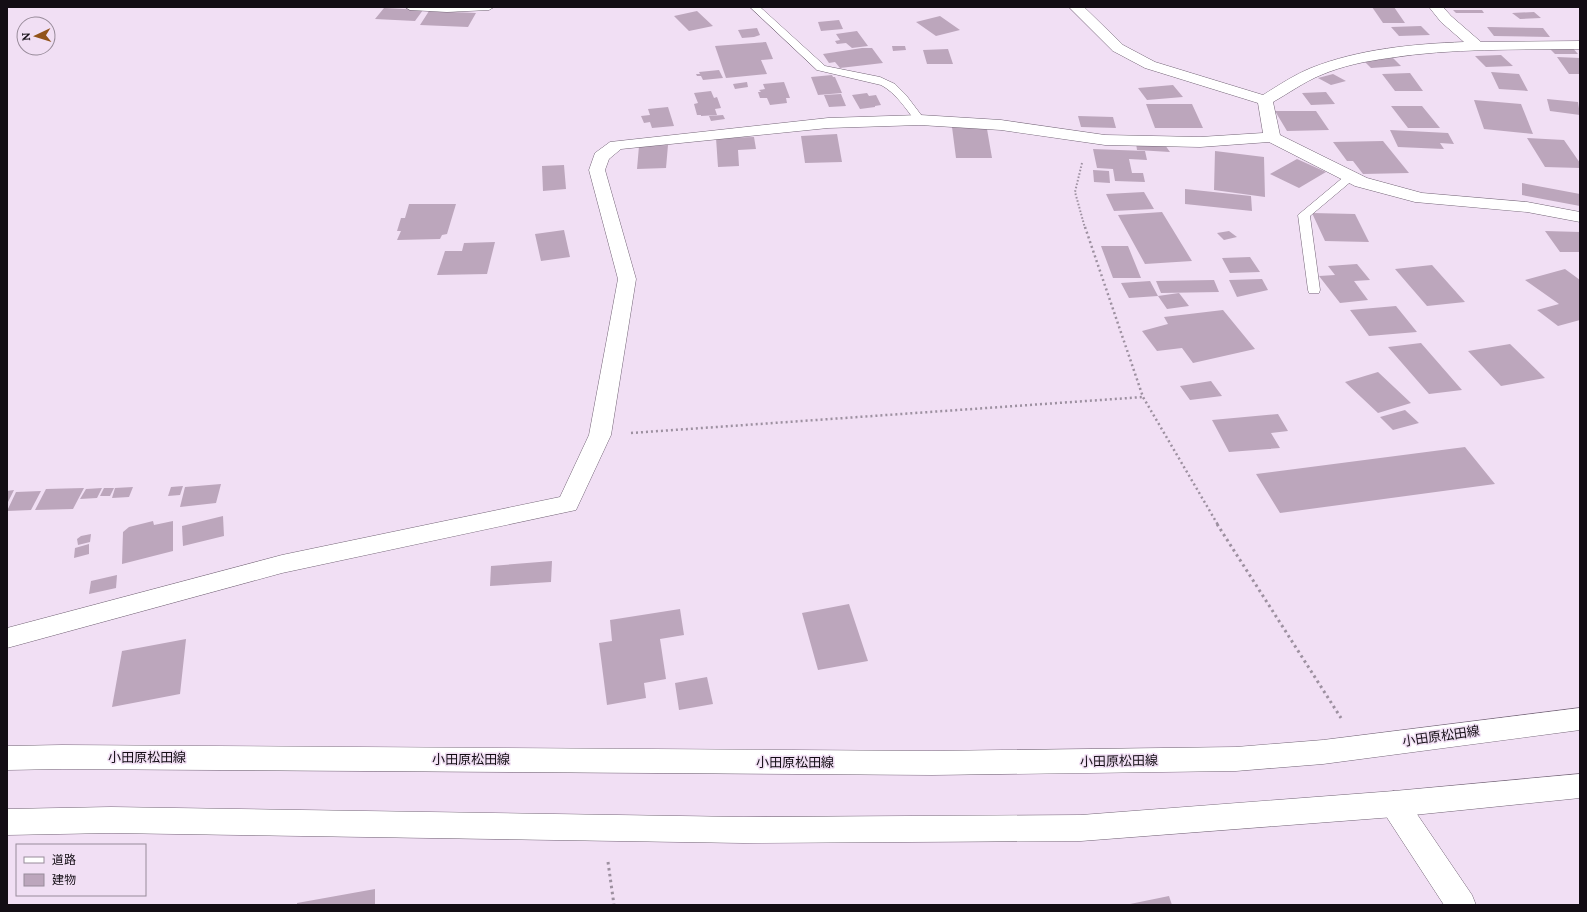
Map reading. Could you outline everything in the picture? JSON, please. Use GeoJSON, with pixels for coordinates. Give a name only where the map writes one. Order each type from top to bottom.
{"type":"FeatureCollection","features":[{"type":"Feature","properties":{"kind":"street"},"geometry":{"type":"LineString","coordinates":[[1076,7],[1118,48],[1150,65],[1265,100],[1321,69],[1369,56],[1420,48],[1580,45]]}},
{"type":"Feature","properties":{"kind":"street"},"geometry":{"type":"LineString","coordinates":[[1436,7],[1446,19],[1477,46]]}},
{"type":"Feature","properties":{"kind":"street"},"geometry":{"type":"LineString","coordinates":[[1265,100],[1272,137]]}},
{"type":"Feature","properties":{"kind":"street"},"geometry":{"type":"LineString","coordinates":[[7,638],[282,564],[568,504],[600,435],[627,279],[597,170],[601,157],[616,145],[828,123],[920,120],[1001,125],[1105,140],[1200,142],[1272,137],[1361,182],[1421,198],[1527,207],[1580,217]]}},
{"type":"Feature","properties":{"kind":"street","name":"小田原松田線"},"geometry":{"type":"LineString","coordinates":[[7,758],[70,757],[955,763],[1236,759],[1360,748],[1580,719]]}},
{"type":"Feature","properties":{"kind":"street"},"geometry":{"type":"LineString","coordinates":[[7,822],[111,820],[743,830],[1080,828],[1394,804],[1580,786]]}},
{"type":"Feature","properties":{"kind":"street"},"geometry":{"type":"LineString","coordinates":[[1394,804],[1460,905]]}},
{"type":"Feature","properties":{"kind":"lane"},"geometry":{"type":"LineString","coordinates":[[410,7],[447,9],[489,7]]}},
{"type":"Feature","properties":{"kind":"lane"},"geometry":{"type":"LineString","coordinates":[[755,7],[821,68],[834,73],[878,80],[891,86],[920,120]]}},
{"type":"Feature","properties":{"kind":"lane"},"geometry":{"type":"LineString","coordinates":[[1314,290],[1304,215],[1350,177]]}},
{"type":"Feature","properties":{"kind":"path"},"geometry":{"type":"LineString","coordinates":[[1089,137],[1075,192],[1079,209],[1143,397],[1223,534],[1360,748]]}},
{"type":"Feature","properties":{"kind":"path"},"geometry":{"type":"LineString","coordinates":[[600,435],[1143,397]]}},
{"type":"Feature","properties":{"kind":"path"},"geometry":{"type":"LineString","coordinates":[[603,828],[614,905]]}},
{"type":"Feature","properties":{"kind":"building"},"geometry":{"type":"Polygon","coordinates":[[[1372,7],[1394,7],[1405,23],[1383,23],[1372,7]]]}},
{"type":"Feature","properties":{"kind":"building"},"geometry":{"type":"Polygon","coordinates":[[[384,8],[423,10],[415,21],[375,19],[384,8]]]}},
{"type":"Feature","properties":{"kind":"building"},"geometry":{"type":"Polygon","coordinates":[[[1453,10],[1482,10],[1484,13],[1456,13],[1453,10]]]}},
{"type":"Feature","properties":{"kind":"building"},"geometry":{"type":"Polygon","coordinates":[[[429,11],[476,13],[468,27],[420,25],[429,11]]]}},
{"type":"Feature","properties":{"kind":"building"},"geometry":{"type":"Polygon","coordinates":[[[697,11],[713,26],[689,31],[674,16],[697,11]]]}},
{"type":"Feature","properties":{"kind":"building"},"geometry":{"type":"Polygon","coordinates":[[[1534,12],[1541,18],[1520,19],[1512,13],[1534,12]]]}},
{"type":"Feature","properties":{"kind":"building"},"geometry":{"type":"Polygon","coordinates":[[[940,16],[960,30],[936,36],[916,22],[940,16]]]}},
{"type":"Feature","properties":{"kind":"building"},"geometry":{"type":"Polygon","coordinates":[[[839,20],[843,29],[821,31],[818,22],[839,20]]]}},
{"type":"Feature","properties":{"kind":"building"},"geometry":{"type":"Polygon","coordinates":[[[1421,26],[1430,35],[1399,36],[1391,27],[1421,26]]]}},
{"type":"Feature","properties":{"kind":"building"},"geometry":{"type":"Polygon","coordinates":[[[1487,27],[1543,28],[1550,37],[1494,36],[1487,27]]]}},
{"type":"Feature","properties":{"kind":"building"},"geometry":{"type":"Polygon","coordinates":[[[757,28],[760,35],[754,37],[742,38],[738,30],[757,28]]]}},
{"type":"Feature","properties":{"kind":"building"},"geometry":{"type":"Polygon","coordinates":[[[857,31],[868,46],[852,48],[846,43],[837,44],[835,41],[840,40],[836,34],[857,31]]]}},
{"type":"Feature","properties":{"kind":"building"},"geometry":{"type":"Polygon","coordinates":[[[766,42],[773,59],[761,60],[767,74],[726,78],[715,46],[766,42]]]}},
{"type":"Feature","properties":{"kind":"building"},"geometry":{"type":"Polygon","coordinates":[[[892,46],[905,46],[906,50],[893,51],[892,46]]]}},
{"type":"Feature","properties":{"kind":"building"},"geometry":{"type":"Polygon","coordinates":[[[1547,46],[1571,46],[1578,54],[1555,54],[1547,46]]]}},
{"type":"Feature","properties":{"kind":"building"},"geometry":{"type":"Polygon","coordinates":[[[862,48],[872,48],[883,63],[840,68],[835,62],[829,63],[823,54],[862,48]]]}},
{"type":"Feature","properties":{"kind":"building"},"geometry":{"type":"Polygon","coordinates":[[[948,49],[953,64],[927,64],[923,50],[948,49]]]}},
{"type":"Feature","properties":{"kind":"building"},"geometry":{"type":"Polygon","coordinates":[[[1501,55],[1513,66],[1486,67],[1475,56],[1501,55]]]}},
{"type":"Feature","properties":{"kind":"building"},"geometry":{"type":"Polygon","coordinates":[[[1557,57],[1580,58],[1580,74],[1569,74],[1557,57]]]}},
{"type":"Feature","properties":{"kind":"building"},"geometry":{"type":"Polygon","coordinates":[[[1393,58],[1401,66],[1371,68],[1363,60],[1393,58]]]}},
{"type":"Feature","properties":{"kind":"building"},"geometry":{"type":"Polygon","coordinates":[[[719,70],[723,78],[703,80],[701,76],[697,76],[696,74],[700,74],[699,72],[719,70]]]}},
{"type":"Feature","properties":{"kind":"building"},"geometry":{"type":"Polygon","coordinates":[[[1491,72],[1519,74],[1528,91],[1499,89],[1491,72]]]}},
{"type":"Feature","properties":{"kind":"building"},"geometry":{"type":"Polygon","coordinates":[[[1410,73],[1423,91],[1395,91],[1382,74],[1410,73]]]}},
{"type":"Feature","properties":{"kind":"building"},"geometry":{"type":"Polygon","coordinates":[[[1333,74],[1346,81],[1331,85],[1318,78],[1333,74]]]}},
{"type":"Feature","properties":{"kind":"building"},"geometry":{"type":"Polygon","coordinates":[[[832,75],[835,77],[842,93],[818,95],[811,77],[832,75]]]}},
{"type":"Feature","properties":{"kind":"building"},"geometry":{"type":"Polygon","coordinates":[[[747,82],[748,87],[735,89],[733,84],[747,82]]]}},
{"type":"Feature","properties":{"kind":"building"},"geometry":{"type":"Polygon","coordinates":[[[784,82],[790,98],[786,98],[787,103],[770,105],[767,98],[760,98],[758,92],[761,92],[759,90],[765,89],[763,84],[784,82]]]}},
{"type":"Feature","properties":{"kind":"building"},"geometry":{"type":"Polygon","coordinates":[[[1173,85],[1183,97],[1147,100],[1138,88],[1173,85]]]}},
{"type":"Feature","properties":{"kind":"building"},"geometry":{"type":"Polygon","coordinates":[[[711,91],[714,98],[717,97],[721,108],[715,109],[717,115],[697,115],[694,104],[698,103],[694,93],[711,91]]]}},
{"type":"Feature","properties":{"kind":"building"},"geometry":{"type":"Polygon","coordinates":[[[1326,92],[1335,104],[1311,105],[1302,93],[1326,92]]]}},
{"type":"Feature","properties":{"kind":"building"},"geometry":{"type":"Polygon","coordinates":[[[867,93],[869,96],[876,95],[881,105],[860,109],[852,95],[867,93]]]}},
{"type":"Feature","properties":{"kind":"building"},"geometry":{"type":"Polygon","coordinates":[[[841,94],[846,106],[829,107],[824,95],[841,94]]]}},
{"type":"Feature","properties":{"kind":"building"},"geometry":{"type":"Polygon","coordinates":[[[1547,99],[1578,102],[1580,115],[1550,111],[1547,99]]]}},
{"type":"Feature","properties":{"kind":"building"},"geometry":{"type":"Polygon","coordinates":[[[1474,100],[1521,104],[1533,134],[1484,129],[1474,100]]]}},
{"type":"Feature","properties":{"kind":"building"},"geometry":{"type":"Polygon","coordinates":[[[1146,104],[1192,104],[1203,128],[1155,128],[1146,104]]]}},
{"type":"Feature","properties":{"kind":"building"},"geometry":{"type":"Polygon","coordinates":[[[1391,106],[1422,106],[1440,128],[1408,128],[1391,106]]]}},
{"type":"Feature","properties":{"kind":"building"},"geometry":{"type":"Polygon","coordinates":[[[668,107],[674,126],[652,128],[650,122],[644,123],[641,116],[650,115],[648,109],[668,107]]]}},
{"type":"Feature","properties":{"kind":"building"},"geometry":{"type":"Polygon","coordinates":[[[1275,111],[1316,111],[1329,130],[1287,131],[1275,111]]]}},
{"type":"Feature","properties":{"kind":"building"},"geometry":{"type":"Polygon","coordinates":[[[723,115],[725,119],[711,121],[709,116],[723,115]]]}},
{"type":"Feature","properties":{"kind":"building"},"geometry":{"type":"Polygon","coordinates":[[[1078,116],[1113,117],[1116,128],[1081,127],[1078,116]]]}},
{"type":"Feature","properties":{"kind":"building"},"geometry":{"type":"Polygon","coordinates":[[[952,127],[987,129],[992,158],[956,158],[952,127]]]}},
{"type":"Feature","properties":{"kind":"building"},"geometry":{"type":"Polygon","coordinates":[[[1390,130],[1448,133],[1454,144],[1440,143],[1444,149],[1398,147],[1390,130]]]}},
{"type":"Feature","properties":{"kind":"building"},"geometry":{"type":"Polygon","coordinates":[[[837,134],[842,162],[805,163],[801,136],[837,134]]]}},
{"type":"Feature","properties":{"kind":"building"},"geometry":{"type":"Polygon","coordinates":[[[754,137],[756,149],[738,150],[739,166],[718,167],[716,138],[754,137]]]}},
{"type":"Feature","properties":{"kind":"building"},"geometry":{"type":"Polygon","coordinates":[[[1527,138],[1564,140],[1580,163],[1580,168],[1545,167],[1527,138]]]}},
{"type":"Feature","properties":{"kind":"building"},"geometry":{"type":"Polygon","coordinates":[[[1383,141],[1409,173],[1363,174],[1353,161],[1347,161],[1333,142],[1383,141]]]}},
{"type":"Feature","properties":{"kind":"building"},"geometry":{"type":"Polygon","coordinates":[[[1136,143],[1165,145],[1170,152],[1137,150],[1136,143]]]}},
{"type":"Feature","properties":{"kind":"building"},"geometry":{"type":"Polygon","coordinates":[[[668,145],[666,168],[637,169],[639,146],[668,145]]]}},
{"type":"Feature","properties":{"kind":"building"},"geometry":{"type":"Polygon","coordinates":[[[1093,149],[1145,151],[1147,160],[1129,159],[1132,173],[1143,173],[1145,182],[1115,181],[1113,169],[1097,168],[1093,149]]]}},
{"type":"Feature","properties":{"kind":"building"},"geometry":{"type":"Polygon","coordinates":[[[1215,151],[1264,157],[1265,197],[1214,190],[1215,151]]]}},
{"type":"Feature","properties":{"kind":"building"},"geometry":{"type":"Polygon","coordinates":[[[1297,159],[1326,172],[1299,188],[1270,174],[1297,159]]]}},
{"type":"Feature","properties":{"kind":"building"},"geometry":{"type":"Polygon","coordinates":[[[564,165],[566,189],[543,191],[542,166],[564,165]]]}},
{"type":"Feature","properties":{"kind":"building"},"geometry":{"type":"Polygon","coordinates":[[[1093,170],[1109,171],[1110,183],[1094,182],[1093,170]]]}},
{"type":"Feature","properties":{"kind":"building"},"geometry":{"type":"Polygon","coordinates":[[[1522,183],[1580,194],[1580,206],[1522,195],[1522,183]]]}},
{"type":"Feature","properties":{"kind":"building"},"geometry":{"type":"Polygon","coordinates":[[[1185,189],[1251,196],[1252,211],[1185,204],[1185,189]]]}},
{"type":"Feature","properties":{"kind":"building"},"geometry":{"type":"Polygon","coordinates":[[[1144,192],[1154,209],[1114,211],[1106,194],[1144,192]]]}},
{"type":"Feature","properties":{"kind":"building"},"geometry":{"type":"Polygon","coordinates":[[[409,204],[456,204],[447,234],[442,235],[440,239],[397,240],[401,231],[397,231],[401,218],[405,218],[409,204]]]}},
{"type":"Feature","properties":{"kind":"building"},"geometry":{"type":"Polygon","coordinates":[[[1162,212],[1192,261],[1145,264],[1118,215],[1162,212]]]}},
{"type":"Feature","properties":{"kind":"building"},"geometry":{"type":"Polygon","coordinates":[[[1312,213],[1355,214],[1369,242],[1325,241],[1312,213]]]}},
{"type":"Feature","properties":{"kind":"building"},"geometry":{"type":"Polygon","coordinates":[[[564,230],[570,257],[541,261],[535,234],[564,230]]]}},
{"type":"Feature","properties":{"kind":"building"},"geometry":{"type":"Polygon","coordinates":[[[1229,231],[1237,237],[1224,240],[1217,233],[1229,231]]]}},
{"type":"Feature","properties":{"kind":"building"},"geometry":{"type":"Polygon","coordinates":[[[1545,231],[1580,232],[1580,252],[1560,252],[1545,231]]]}},
{"type":"Feature","properties":{"kind":"building"},"geometry":{"type":"Polygon","coordinates":[[[495,242],[487,274],[437,275],[445,251],[462,251],[464,243],[495,242]]]}},
{"type":"Feature","properties":{"kind":"building"},"geometry":{"type":"Polygon","coordinates":[[[1101,246],[1128,246],[1141,278],[1113,278],[1101,246]]]}},
{"type":"Feature","properties":{"kind":"building"},"geometry":{"type":"Polygon","coordinates":[[[1250,257],[1260,272],[1230,273],[1222,258],[1250,257]]]}},
{"type":"Feature","properties":{"kind":"building"},"geometry":{"type":"Polygon","coordinates":[[[1357,264],[1370,280],[1354,281],[1368,300],[1340,303],[1319,276],[1335,275],[1328,266],[1357,264]]]}},
{"type":"Feature","properties":{"kind":"building"},"geometry":{"type":"Polygon","coordinates":[[[1432,265],[1465,302],[1427,306],[1395,269],[1432,265]]]}},
{"type":"Feature","properties":{"kind":"building"},"geometry":{"type":"Polygon","coordinates":[[[1565,269],[1580,280],[1580,320],[1558,326],[1537,310],[1559,304],[1525,280],[1565,269]]]}},
{"type":"Feature","properties":{"kind":"building"},"geometry":{"type":"Polygon","coordinates":[[[1262,279],[1268,290],[1237,297],[1229,280],[1262,279]]]}},
{"type":"Feature","properties":{"kind":"building"},"geometry":{"type":"Polygon","coordinates":[[[1214,280],[1219,292],[1161,293],[1156,281],[1214,280]]]}},
{"type":"Feature","properties":{"kind":"building"},"geometry":{"type":"Polygon","coordinates":[[[1150,281],[1158,296],[1129,298],[1121,283],[1150,281]]]}},
{"type":"Feature","properties":{"kind":"building"},"geometry":{"type":"Polygon","coordinates":[[[1179,293],[1189,306],[1167,309],[1158,296],[1179,293]]]}},
{"type":"Feature","properties":{"kind":"building"},"geometry":{"type":"Polygon","coordinates":[[[1396,306],[1417,332],[1369,336],[1350,310],[1396,306]]]}},
{"type":"Feature","properties":{"kind":"building"},"geometry":{"type":"Polygon","coordinates":[[[1223,310],[1255,349],[1193,363],[1182,348],[1157,351],[1142,331],[1168,324],[1164,317],[1223,310]]]}},
{"type":"Feature","properties":{"kind":"building"},"geometry":{"type":"Polygon","coordinates":[[[1421,343],[1462,390],[1429,394],[1388,347],[1421,343]]]}},
{"type":"Feature","properties":{"kind":"building"},"geometry":{"type":"Polygon","coordinates":[[[1510,344],[1545,378],[1501,386],[1468,351],[1510,344]]]}},
{"type":"Feature","properties":{"kind":"building"},"geometry":{"type":"Polygon","coordinates":[[[1378,372],[1411,403],[1378,413],[1345,382],[1378,372]]]}},
{"type":"Feature","properties":{"kind":"building"},"geometry":{"type":"Polygon","coordinates":[[[1211,381],[1222,396],[1190,400],[1180,386],[1211,381]]]}},
{"type":"Feature","properties":{"kind":"building"},"geometry":{"type":"Polygon","coordinates":[[[1405,410],[1419,423],[1393,430],[1380,417],[1405,410]]]}},
{"type":"Feature","properties":{"kind":"building"},"geometry":{"type":"Polygon","coordinates":[[[1278,414],[1288,431],[1271,433],[1280,448],[1229,452],[1212,420],[1278,414]]]}},
{"type":"Feature","properties":{"kind":"building"},"geometry":{"type":"Polygon","coordinates":[[[1465,447],[1495,484],[1280,513],[1256,474],[1465,447]]]}},
{"type":"Feature","properties":{"kind":"building"},"geometry":{"type":"Polygon","coordinates":[[[221,484],[216,503],[180,507],[185,487],[221,484]]]}},
{"type":"Feature","properties":{"kind":"building"},"geometry":{"type":"Polygon","coordinates":[[[183,486],[180,495],[168,496],[171,487],[183,486]]]}},
{"type":"Feature","properties":{"kind":"building"},"geometry":{"type":"Polygon","coordinates":[[[133,487],[129,497],[112,498],[115,488],[133,487]]]}},
{"type":"Feature","properties":{"kind":"building"},"geometry":{"type":"Polygon","coordinates":[[[84,488],[73,509],[35,510],[46,489],[84,488]]]}},
{"type":"Feature","properties":{"kind":"building"},"geometry":{"type":"Polygon","coordinates":[[[102,488],[97,498],[80,499],[86,489],[102,488]]]}},
{"type":"Feature","properties":{"kind":"building"},"geometry":{"type":"Polygon","coordinates":[[[104,488],[114,488],[110,496],[100,496],[104,488]]]}},
{"type":"Feature","properties":{"kind":"building"},"geometry":{"type":"Polygon","coordinates":[[[14,490],[7,504],[7,491],[14,490]]]}},
{"type":"Feature","properties":{"kind":"building"},"geometry":{"type":"Polygon","coordinates":[[[41,491],[31,510],[7,511],[16,492],[41,491]]]}},
{"type":"Feature","properties":{"kind":"building"},"geometry":{"type":"Polygon","coordinates":[[[223,516],[224,536],[183,546],[182,526],[223,516]]]}},
{"type":"Feature","properties":{"kind":"building"},"geometry":{"type":"Polygon","coordinates":[[[153,521],[154,525],[173,521],[173,551],[122,564],[123,532],[129,527],[153,521]]]}},
{"type":"Feature","properties":{"kind":"building"},"geometry":{"type":"Polygon","coordinates":[[[91,534],[90,542],[78,545],[77,539],[81,536],[91,534]]]}},
{"type":"Feature","properties":{"kind":"building"},"geometry":{"type":"Polygon","coordinates":[[[89,544],[89,554],[74,558],[75,548],[89,544]]]}},
{"type":"Feature","properties":{"kind":"building"},"geometry":{"type":"Polygon","coordinates":[[[552,561],[551,582],[490,586],[491,566],[552,561]]]}},
{"type":"Feature","properties":{"kind":"building"},"geometry":{"type":"Polygon","coordinates":[[[117,575],[116,588],[89,594],[91,581],[117,575]]]}},
{"type":"Feature","properties":{"kind":"building"},"geometry":{"type":"Polygon","coordinates":[[[849,604],[868,661],[818,670],[802,613],[849,604]]]}},
{"type":"Feature","properties":{"kind":"building"},"geometry":{"type":"Polygon","coordinates":[[[680,609],[684,635],[660,639],[666,679],[644,683],[646,698],[607,705],[599,643],[612,641],[610,620],[680,609]]]}},
{"type":"Feature","properties":{"kind":"building"},"geometry":{"type":"Polygon","coordinates":[[[186,639],[180,694],[112,707],[122,651],[186,639]]]}},
{"type":"Feature","properties":{"kind":"building"},"geometry":{"type":"Polygon","coordinates":[[[707,677],[713,704],[679,710],[675,683],[707,677]]]}},
{"type":"Feature","properties":{"kind":"building"},"geometry":{"type":"Polygon","coordinates":[[[375,889],[375,905],[297,905],[297,903],[375,889]]]}},
{"type":"Feature","properties":{"kind":"building"},"geometry":{"type":"Polygon","coordinates":[[[1169,896],[1172,905],[1130,905],[1130,904],[1169,896]]]}}]}
